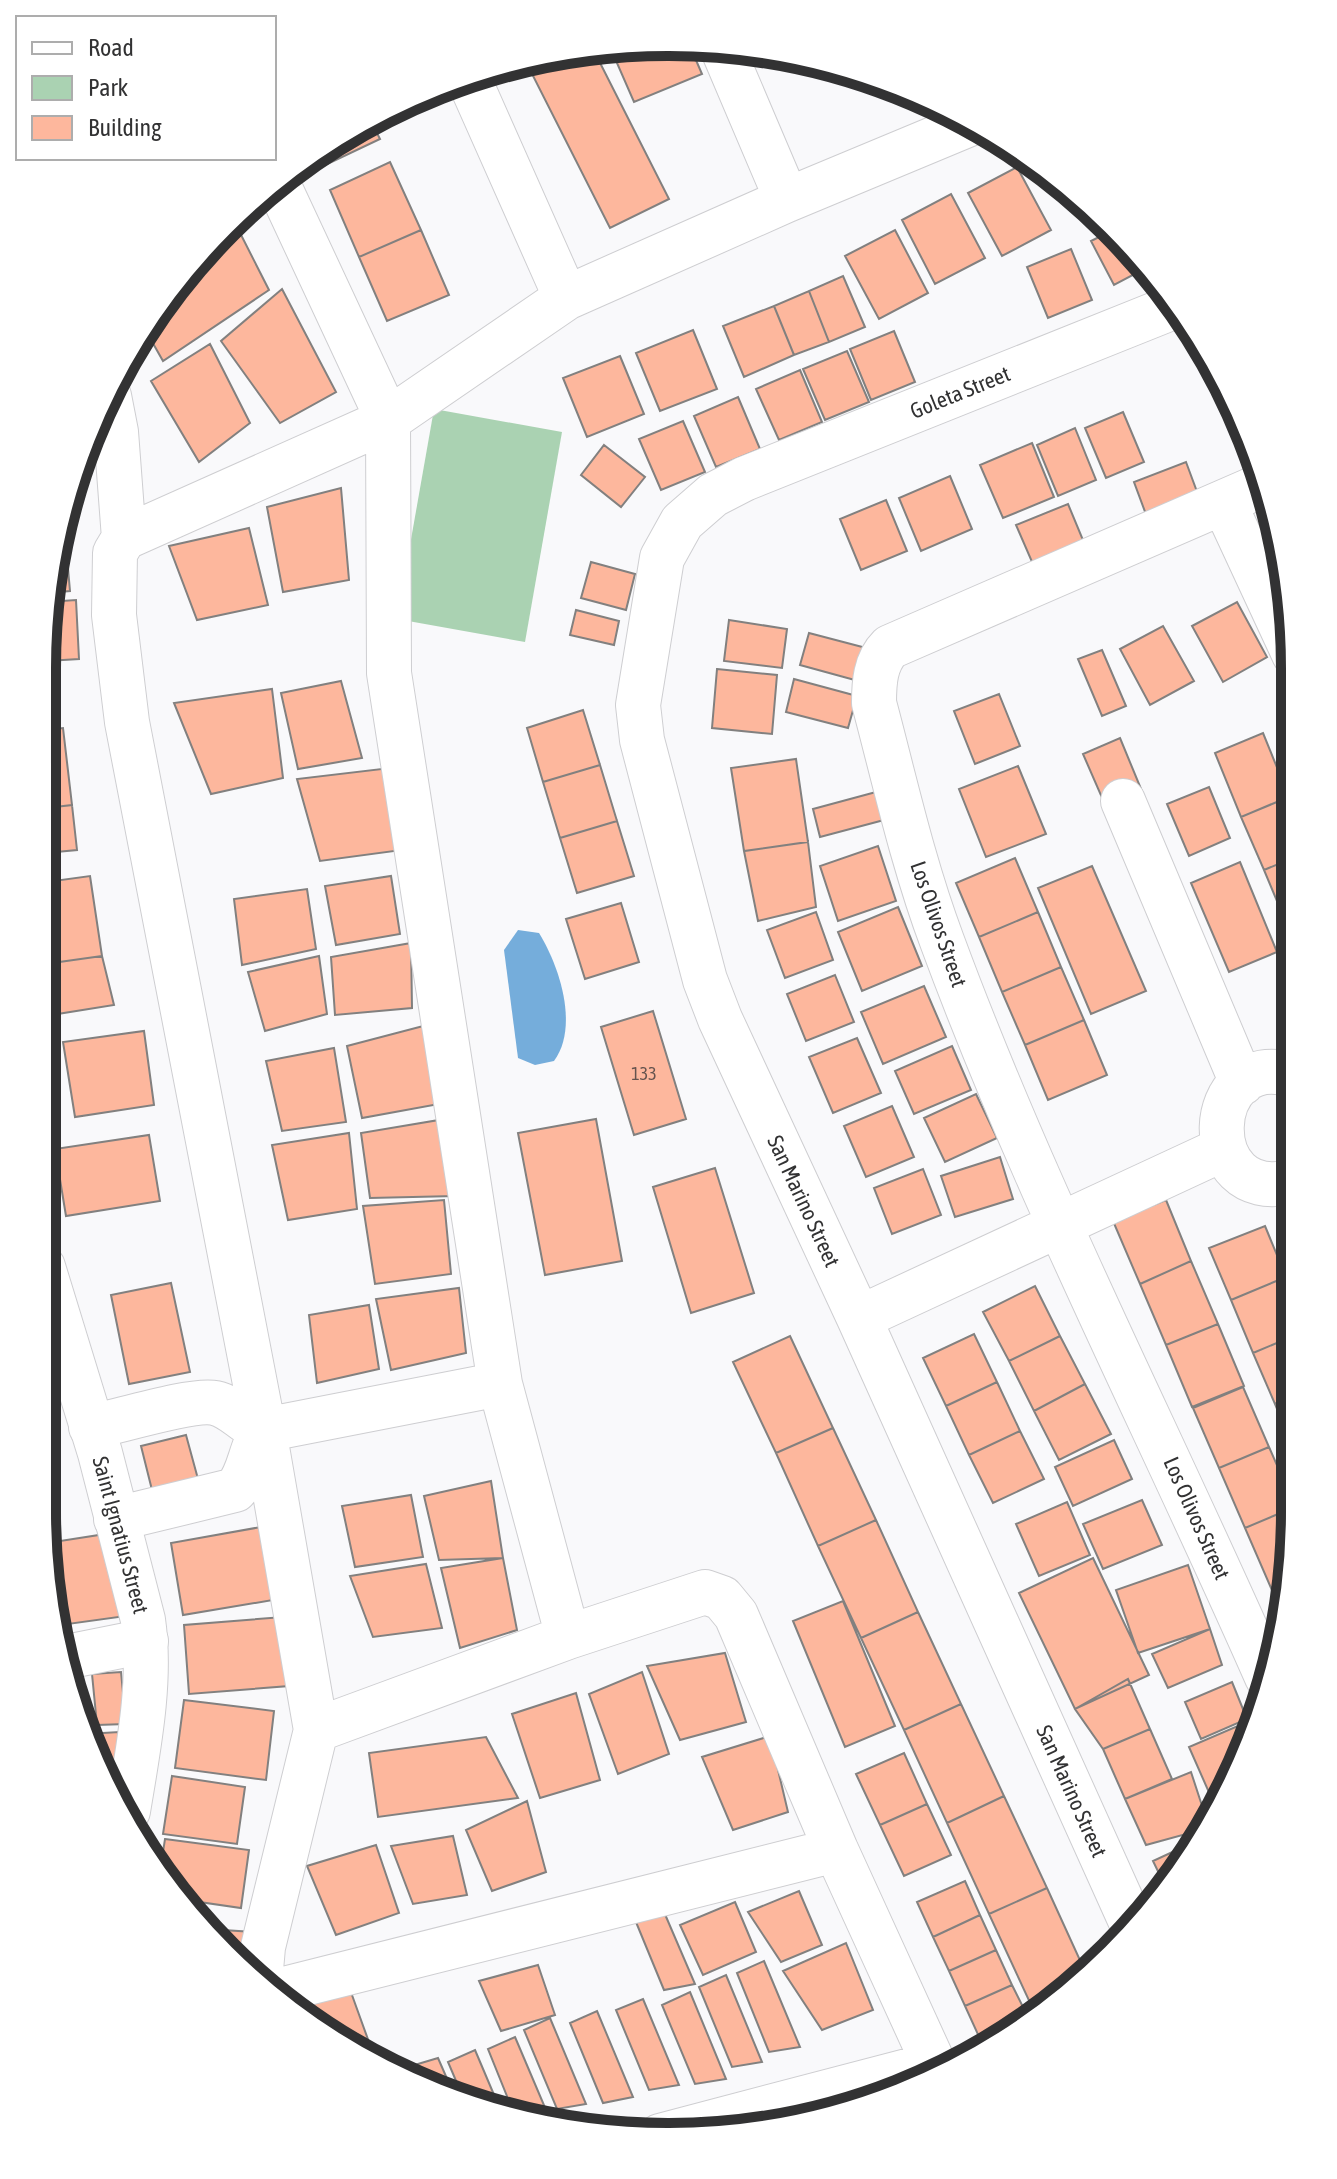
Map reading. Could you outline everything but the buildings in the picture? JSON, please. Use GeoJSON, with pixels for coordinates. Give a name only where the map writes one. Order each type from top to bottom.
{"type":"FeatureCollection","features":[{"type":"Feature","properties":{"kind":"street"},"geometry":{"type":"LineString","coordinates":[[727,59],[787,200]]}},
{"type":"Feature","properties":{"kind":"street"},"geometry":{"type":"LineString","coordinates":[[473,89],[566,298]]}},
{"type":"Feature","properties":{"kind":"street"},"geometry":{"type":"LineString","coordinates":[[261,1968],[263,1947],[316,1730],[264,1430],[127,722],[114,615],[115,553],[124,538],[388,420],[566,298],[787,200],[958,129]]}},
{"type":"Feature","properties":{"kind":"street"},"geometry":{"type":"LineString","coordinates":[[283,194],[388,420],[389,673],[500,1384],[568,1637]]}},
{"type":"Feature","properties":{"kind":"street","name":"Goleta Street"},"geometry":{"type":"LineString","coordinates":[[744,479],[1165,310]]}},
{"type":"Feature","properties":{"kind":"street"},"geometry":{"type":"LineString","coordinates":[[112,413],[124,538]]}},
{"type":"Feature","properties":{"kind":"street","name":"San Marino Street"},"geometry":{"type":"LineString","coordinates":[[744,479],[713,495],[670,537],[662,558],[638,705],[639,722],[711,998],[1128,1915]]}},
{"type":"Feature","properties":{"kind":"street","name":"Los Olivos Street"},"geometry":{"type":"LineString","coordinates":[[1253,489],[890,647],[883,654],[875,676],[878,717],[941,940],[1059,1228],[1180,1479],[1261,1664]]}},
{"type":"Feature","properties":{"kind":"street"},"geometry":{"type":"LineString","coordinates":[[1224,503],[1279,623]]}},
{"type":"Feature","properties":{"kind":"street"},"geometry":{"type":"LineString","coordinates":[[1123,801],[1242,1083]]}},
{"type":"Feature","properties":{"kind":"street"},"geometry":{"type":"LineString","coordinates":[[1281,1074],[1263,1073],[1242,1083],[1231,1094],[1222,1112],[1219,1130],[1223,1149],[1246,1176],[1263,1183],[1281,1182]]}},
{"type":"Feature","properties":{"kind":"street"},"geometry":{"type":"LineString","coordinates":[[859,1318],[1059,1228],[1223,1149]]}},
{"type":"Feature","properties":{"kind":"street","name":"Saint Ignatius Street"},"geometry":{"type":"LineString","coordinates":[[56,1310],[91,1427],[146,1641],[129,1800]]}},
{"type":"Feature","properties":{"kind":"street"},"geometry":{"type":"LineString","coordinates":[[91,1427],[204,1402],[224,1407],[249,1426],[264,1430],[500,1384]]}},
{"type":"Feature","properties":{"kind":"street"},"geometry":{"type":"LineString","coordinates":[[116,1519],[235,1490],[244,1481],[256,1440],[264,1430]]}},
{"type":"Feature","properties":{"kind":"street"},"geometry":{"type":"LineString","coordinates":[[316,1730],[568,1637],[705,1592],[722,1598],[736,1615],[836,1850],[933,2063]]}},
{"type":"Feature","properties":{"kind":"street"},"geometry":{"type":"LineString","coordinates":[[74,1655],[146,1641]]}},
{"type":"Feature","properties":{"kind":"street"},"geometry":{"type":"LineString","coordinates":[[287,1988],[836,1850]]}},
{"type":"Feature","properties":{"kind":"street"},"geometry":{"type":"LineString","coordinates":[[743,2119],[905,2075]]}},
{"type":"Feature","properties":{"kind":"green space"},"geometry":{"type":"Polygon","coordinates":[[[434,409],[562,432],[525,642],[397,619],[434,409]]]}},
{"type":"Feature","properties":{"kind":"water"},"geometry":{"type":"Polygon","coordinates":[[[518,930],[539,933],[554,963],[564,997],[566,1015],[561,1047],[554,1061],[535,1065],[518,1058],[504,950],[518,930]]]}}]}
